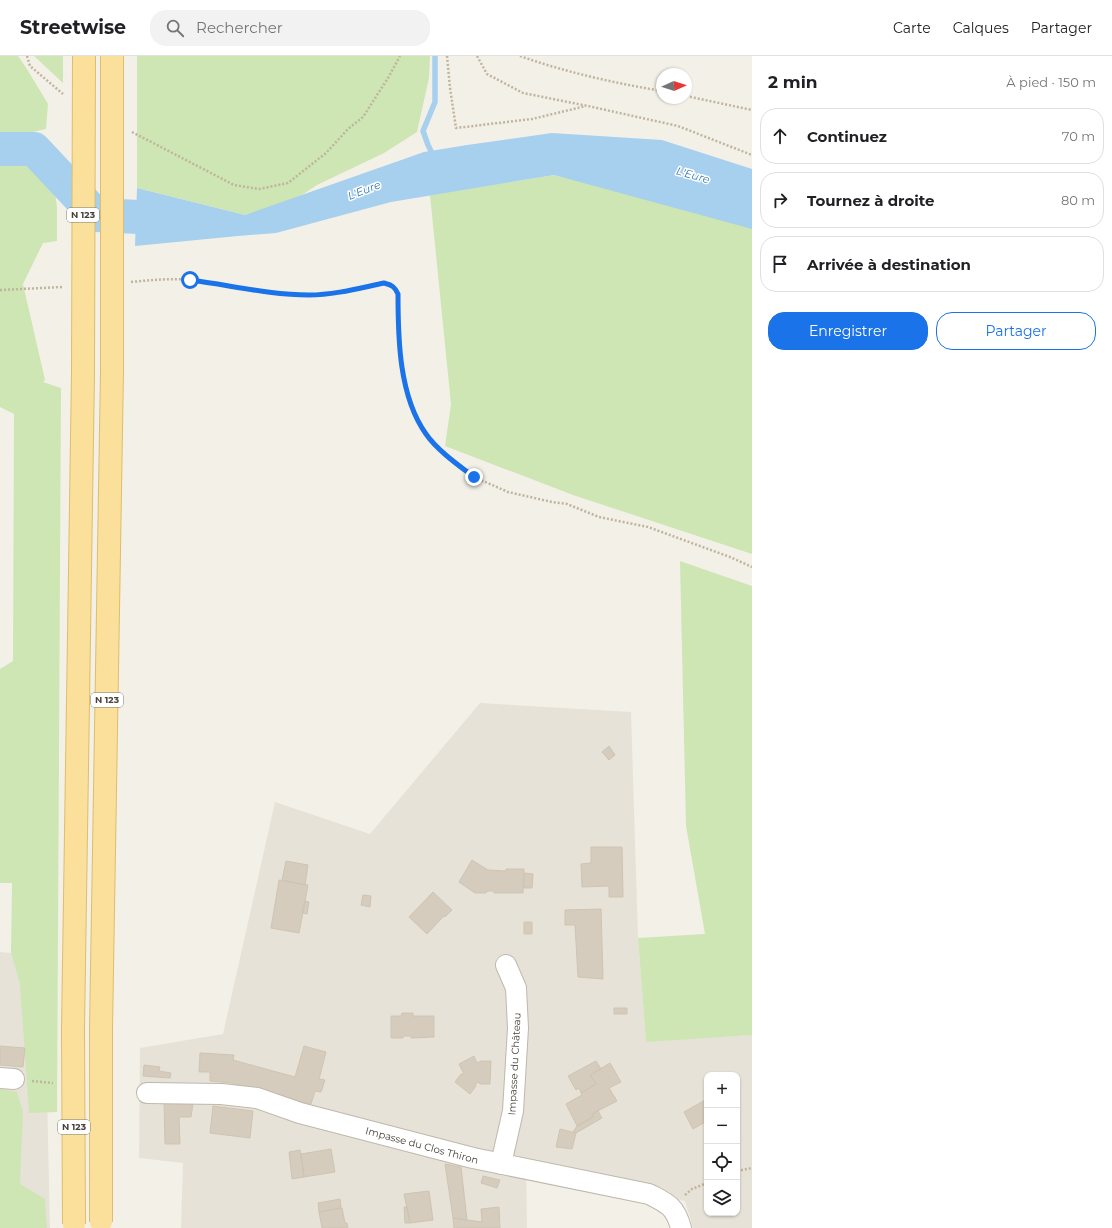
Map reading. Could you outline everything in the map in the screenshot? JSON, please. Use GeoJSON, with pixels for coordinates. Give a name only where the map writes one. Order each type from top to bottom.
{"type":"FeatureCollection","features":[{"type":"Feature","properties":{"kind":"main road","name":"N 123"},"geometry":{"type":"LineString","coordinates":[[74,1226],[73,1030],[83,373],[84,56]]}},
{"type":"Feature","properties":{"kind":"main road","name":"N 123"},"geometry":{"type":"LineString","coordinates":[[102,1225],[101,1029],[112,371],[112,56]]}},
{"type":"Feature","properties":{"kind":"street","name":"Impasse du Château"},"geometry":{"type":"LineString","coordinates":[[501,1164],[513,1111],[518,1028],[516,988],[506,965]]}},
{"type":"Feature","properties":{"kind":"street","name":"Impasse du Clos Thiron"},"geometry":{"type":"LineString","coordinates":[[147,1092],[221,1094],[257,1098],[300,1113],[473,1158],[649,1194],[671,1206]]}},
{"type":"Feature","properties":{"kind":"street"},"geometry":{"type":"LineString","coordinates":[[671,1206],[679,1219],[681,1228]]}},
{"type":"Feature","properties":{"kind":"path"},"geometry":{"type":"LineString","coordinates":[[27,56],[30,66],[63,95]]}},
{"type":"Feature","properties":{"kind":"path"},"geometry":{"type":"LineString","coordinates":[[130,131],[234,185],[259,189],[288,183],[326,153],[348,129],[363,117],[400,56]]}},
{"type":"Feature","properties":{"kind":"path"},"geometry":{"type":"LineString","coordinates":[[447,56],[456,128],[532,119],[588,106]]}},
{"type":"Feature","properties":{"kind":"path"},"geometry":{"type":"LineString","coordinates":[[477,56],[487,74],[523,93],[678,126],[752,155]]}},
{"type":"Feature","properties":{"kind":"path"},"geometry":{"type":"LineString","coordinates":[[520,56],[543,64],[656,90]]}},
{"type":"Feature","properties":{"kind":"path"},"geometry":{"type":"LineString","coordinates":[[692,97],[752,110]]}},
{"type":"Feature","properties":{"kind":"path"},"geometry":{"type":"LineString","coordinates":[[138,282],[154,279],[190,280],[266,291],[308,295],[325,294],[384,283],[391,285],[396,289],[398,294],[398,334],[402,368],[416,418],[426,435],[450,458],[474,477],[508,492],[567,504],[599,517],[648,527],[704,547],[752,567]]}},
{"type":"Feature","properties":{"kind":"path"},"geometry":{"type":"LineString","coordinates":[[0,290],[28,289]]}},
{"type":"Feature","properties":{"kind":"path"},"geometry":{"type":"LineString","coordinates":[[740,1170],[752,1168]]}},
{"type":"Feature","properties":{"kind":"path"},"geometry":{"type":"LineString","coordinates":[[671,1206],[692,1189],[704,1184]]}},
{"type":"Feature","properties":{"kind":"shaded area"},"geometry":{"type":"Polygon","coordinates":[[[480,703],[631,712],[638,938],[646,1041],[752,1035],[752,1228],[693,1228],[685,1201],[526,1165],[527,1228],[181,1228],[183,1163],[139,1158],[140,1048],[223,1034],[275,802],[370,834],[480,703]]]}},
{"type":"Feature","properties":{"kind":"shaded area"},"geometry":{"type":"Polygon","coordinates":[[[0,952],[44,956],[50,1228],[0,1228],[0,952]]]}},
{"type":"Feature","properties":{"kind":"green space"},"geometry":{"type":"Polygon","coordinates":[[[0,56],[18,56],[27,69],[48,104],[46,129],[5,138],[0,137],[0,56]]]}},
{"type":"Feature","properties":{"kind":"green space"},"geometry":{"type":"Polygon","coordinates":[[[34,56],[63,56],[63,83],[34,56]]]}},
{"type":"Feature","properties":{"kind":"green space"},"geometry":{"type":"Polygon","coordinates":[[[137,56],[430,56],[429,78],[417,132],[384,153],[317,185],[290,203],[245,215],[137,188],[137,56]]]}},
{"type":"Feature","properties":{"kind":"green space"},"geometry":{"type":"Polygon","coordinates":[[[0,157],[30,157],[54,183],[57,208],[57,241],[43,243],[23,284],[45,380],[43,382],[61,388],[57,1112],[29,1113],[20,984],[11,952],[12,883],[0,883],[0,669],[13,661],[14,414],[0,407],[0,157]]]}},
{"type":"Feature","properties":{"kind":"green space"},"geometry":{"type":"Polygon","coordinates":[[[554,175],[752,224],[752,554],[573,495],[445,446],[451,404],[430,195],[554,175]]]}},
{"type":"Feature","properties":{"kind":"green space"},"geometry":{"type":"Polygon","coordinates":[[[680,561],[752,586],[752,1035],[646,1042],[638,938],[705,934],[686,826],[680,561]]]}},
{"type":"Feature","properties":{"kind":"green space"},"geometry":{"type":"Polygon","coordinates":[[[0,1089],[17,1092],[23,1112],[20,1184],[45,1199],[47,1228],[0,1228],[0,1089]]]}},
{"type":"Feature","properties":{"kind":"water"},"geometry":{"type":"Polygon","coordinates":[[[552,133],[662,140],[752,169],[752,229],[554,175],[391,202],[276,233],[135,246],[137,188],[245,215],[424,152],[552,133]]]}},
{"type":"Feature","properties":{"kind":"building"},"geometry":{"type":"Polygon","coordinates":[[[609,746],[615,755],[609,760],[602,752],[609,746]]]}},
{"type":"Feature","properties":{"kind":"building"},"geometry":{"type":"Polygon","coordinates":[[[591,847],[622,847],[623,897],[609,897],[609,886],[582,887],[581,864],[591,863],[591,847]]]}},
{"type":"Feature","properties":{"kind":"building"},"geometry":{"type":"Polygon","coordinates":[[[472,860],[488,870],[506,871],[506,869],[524,869],[523,893],[494,893],[494,891],[487,891],[486,893],[475,893],[459,882],[472,860]]]}},
{"type":"Feature","properties":{"kind":"building"},"geometry":{"type":"Polygon","coordinates":[[[286,861],[308,865],[305,885],[282,880],[286,861]]]}},
{"type":"Feature","properties":{"kind":"building"},"geometry":{"type":"Polygon","coordinates":[[[524,873],[533,874],[532,888],[524,888],[524,873]]]}},
{"type":"Feature","properties":{"kind":"building"},"geometry":{"type":"Polygon","coordinates":[[[279,880],[308,885],[299,933],[271,928],[279,880]]]}},
{"type":"Feature","properties":{"kind":"building"},"geometry":{"type":"Polygon","coordinates":[[[433,892],[452,910],[445,917],[444,916],[427,934],[409,917],[433,892]]]}},
{"type":"Feature","properties":{"kind":"building"},"geometry":{"type":"Polygon","coordinates":[[[363,895],[371,896],[370,907],[361,905],[363,895]]]}},
{"type":"Feature","properties":{"kind":"building"},"geometry":{"type":"Polygon","coordinates":[[[305,901],[309,902],[307,914],[302,913],[305,901]]]}},
{"type":"Feature","properties":{"kind":"building"},"geometry":{"type":"Polygon","coordinates":[[[601,909],[603,979],[578,977],[575,925],[565,925],[565,910],[601,909]]]}},
{"type":"Feature","properties":{"kind":"building"},"geometry":{"type":"Polygon","coordinates":[[[524,922],[532,922],[532,934],[524,934],[524,922]]]}},
{"type":"Feature","properties":{"kind":"building"},"geometry":{"type":"Polygon","coordinates":[[[614,1008],[627,1008],[627,1014],[614,1014],[614,1008]]]}},
{"type":"Feature","properties":{"kind":"building"},"geometry":{"type":"Polygon","coordinates":[[[402,1013],[413,1013],[413,1016],[434,1016],[434,1037],[411,1038],[411,1036],[403,1036],[403,1038],[391,1038],[391,1016],[401,1016],[402,1013]]]}},
{"type":"Feature","properties":{"kind":"building"},"geometry":{"type":"Polygon","coordinates":[[[0,1046],[25,1048],[23,1067],[0,1065],[0,1046]]]}},
{"type":"Feature","properties":{"kind":"building"},"geometry":{"type":"Polygon","coordinates":[[[304,1046],[326,1052],[319,1079],[325,1080],[321,1092],[315,1091],[311,1104],[232,1083],[210,1081],[210,1072],[199,1072],[200,1053],[234,1055],[233,1060],[295,1077],[304,1046]]]}},
{"type":"Feature","properties":{"kind":"building"},"geometry":{"type":"Polygon","coordinates":[[[474,1056],[477,1063],[481,1061],[491,1061],[490,1084],[480,1084],[479,1082],[475,1084],[476,1086],[470,1094],[455,1082],[461,1074],[464,1074],[459,1064],[474,1056]]]}},
{"type":"Feature","properties":{"kind":"building"},"geometry":{"type":"Polygon","coordinates":[[[596,1061],[601,1069],[590,1075],[596,1084],[581,1093],[579,1088],[576,1090],[568,1076],[596,1061]]]}},
{"type":"Feature","properties":{"kind":"building"},"geometry":{"type":"Polygon","coordinates":[[[610,1063],[621,1082],[609,1088],[617,1101],[592,1114],[593,1117],[577,1126],[566,1104],[582,1095],[581,1093],[596,1084],[590,1075],[610,1063]]]}},
{"type":"Feature","properties":{"kind":"building"},"geometry":{"type":"Polygon","coordinates":[[[144,1065],[160,1067],[159,1071],[171,1073],[170,1078],[143,1076],[144,1065]]]}},
{"type":"Feature","properties":{"kind":"building"},"geometry":{"type":"Polygon","coordinates":[[[164,1101],[193,1104],[191,1117],[179,1117],[180,1144],[165,1144],[164,1101]]]}},
{"type":"Feature","properties":{"kind":"building"},"geometry":{"type":"Polygon","coordinates":[[[704,1101],[704,1123],[693,1129],[684,1112],[704,1101]]]}},
{"type":"Feature","properties":{"kind":"building"},"geometry":{"type":"Polygon","coordinates":[[[213,1106],[253,1111],[250,1138],[210,1133],[213,1106]]]}},
{"type":"Feature","properties":{"kind":"building"},"geometry":{"type":"Polygon","coordinates":[[[598,1111],[602,1118],[576,1133],[573,1132],[577,1126],[593,1117],[592,1114],[598,1111]]]}},
{"type":"Feature","properties":{"kind":"building"},"geometry":{"type":"Polygon","coordinates":[[[560,1129],[576,1133],[572,1149],[556,1147],[560,1129]]]}},
{"type":"Feature","properties":{"kind":"building"},"geometry":{"type":"Polygon","coordinates":[[[331,1149],[335,1172],[304,1177],[301,1154],[331,1149]]]}},
{"type":"Feature","properties":{"kind":"building"},"geometry":{"type":"Polygon","coordinates":[[[300,1150],[304,1177],[292,1179],[289,1152],[300,1150]]]}},
{"type":"Feature","properties":{"kind":"building"},"geometry":{"type":"Polygon","coordinates":[[[445,1164],[461,1167],[467,1220],[453,1218],[445,1164]]]}},
{"type":"Feature","properties":{"kind":"building"},"geometry":{"type":"Polygon","coordinates":[[[483,1176],[500,1180],[497,1188],[481,1183],[483,1176]]]}},
{"type":"Feature","properties":{"kind":"building"},"geometry":{"type":"Polygon","coordinates":[[[429,1191],[433,1220],[410,1223],[404,1194],[429,1191]]]}},
{"type":"Feature","properties":{"kind":"building"},"geometry":{"type":"Polygon","coordinates":[[[340,1199],[341,1208],[319,1212],[318,1203],[340,1199]]]}},
{"type":"Feature","properties":{"kind":"building"},"geometry":{"type":"Polygon","coordinates":[[[404,1207],[407,1207],[410,1223],[405,1223],[404,1207]]]}},
{"type":"Feature","properties":{"kind":"building"},"geometry":{"type":"Polygon","coordinates":[[[499,1207],[500,1228],[454,1228],[453,1218],[482,1222],[481,1209],[499,1207]]]}},
{"type":"Feature","properties":{"kind":"building"},"geometry":{"type":"Polygon","coordinates":[[[342,1208],[345,1223],[347,1223],[348,1228],[322,1228],[319,1212],[342,1208]]]}},
{"type":"Feature","properties":{"kind":"waterway"},"geometry":{"type":"LineString","coordinates":[[434,157],[423,131],[435,102],[435,56]]}},
{"type":"Feature","properties":{"kind":"waterway","name":"L'Eure"},"geometry":{"type":"LineString","coordinates":[[0,149],[34,149],[96,215],[183,219]]}},
{"type":"Feature","properties":{"kind":"route"},"geometry":{"type":"LineString","coordinates":[[190,280],[266,291],[308,295],[325,294],[384,283],[391,285],[396,289],[398,294],[398,334],[402,368],[416,418],[426,435],[450,458],[474,477]]}}]}
